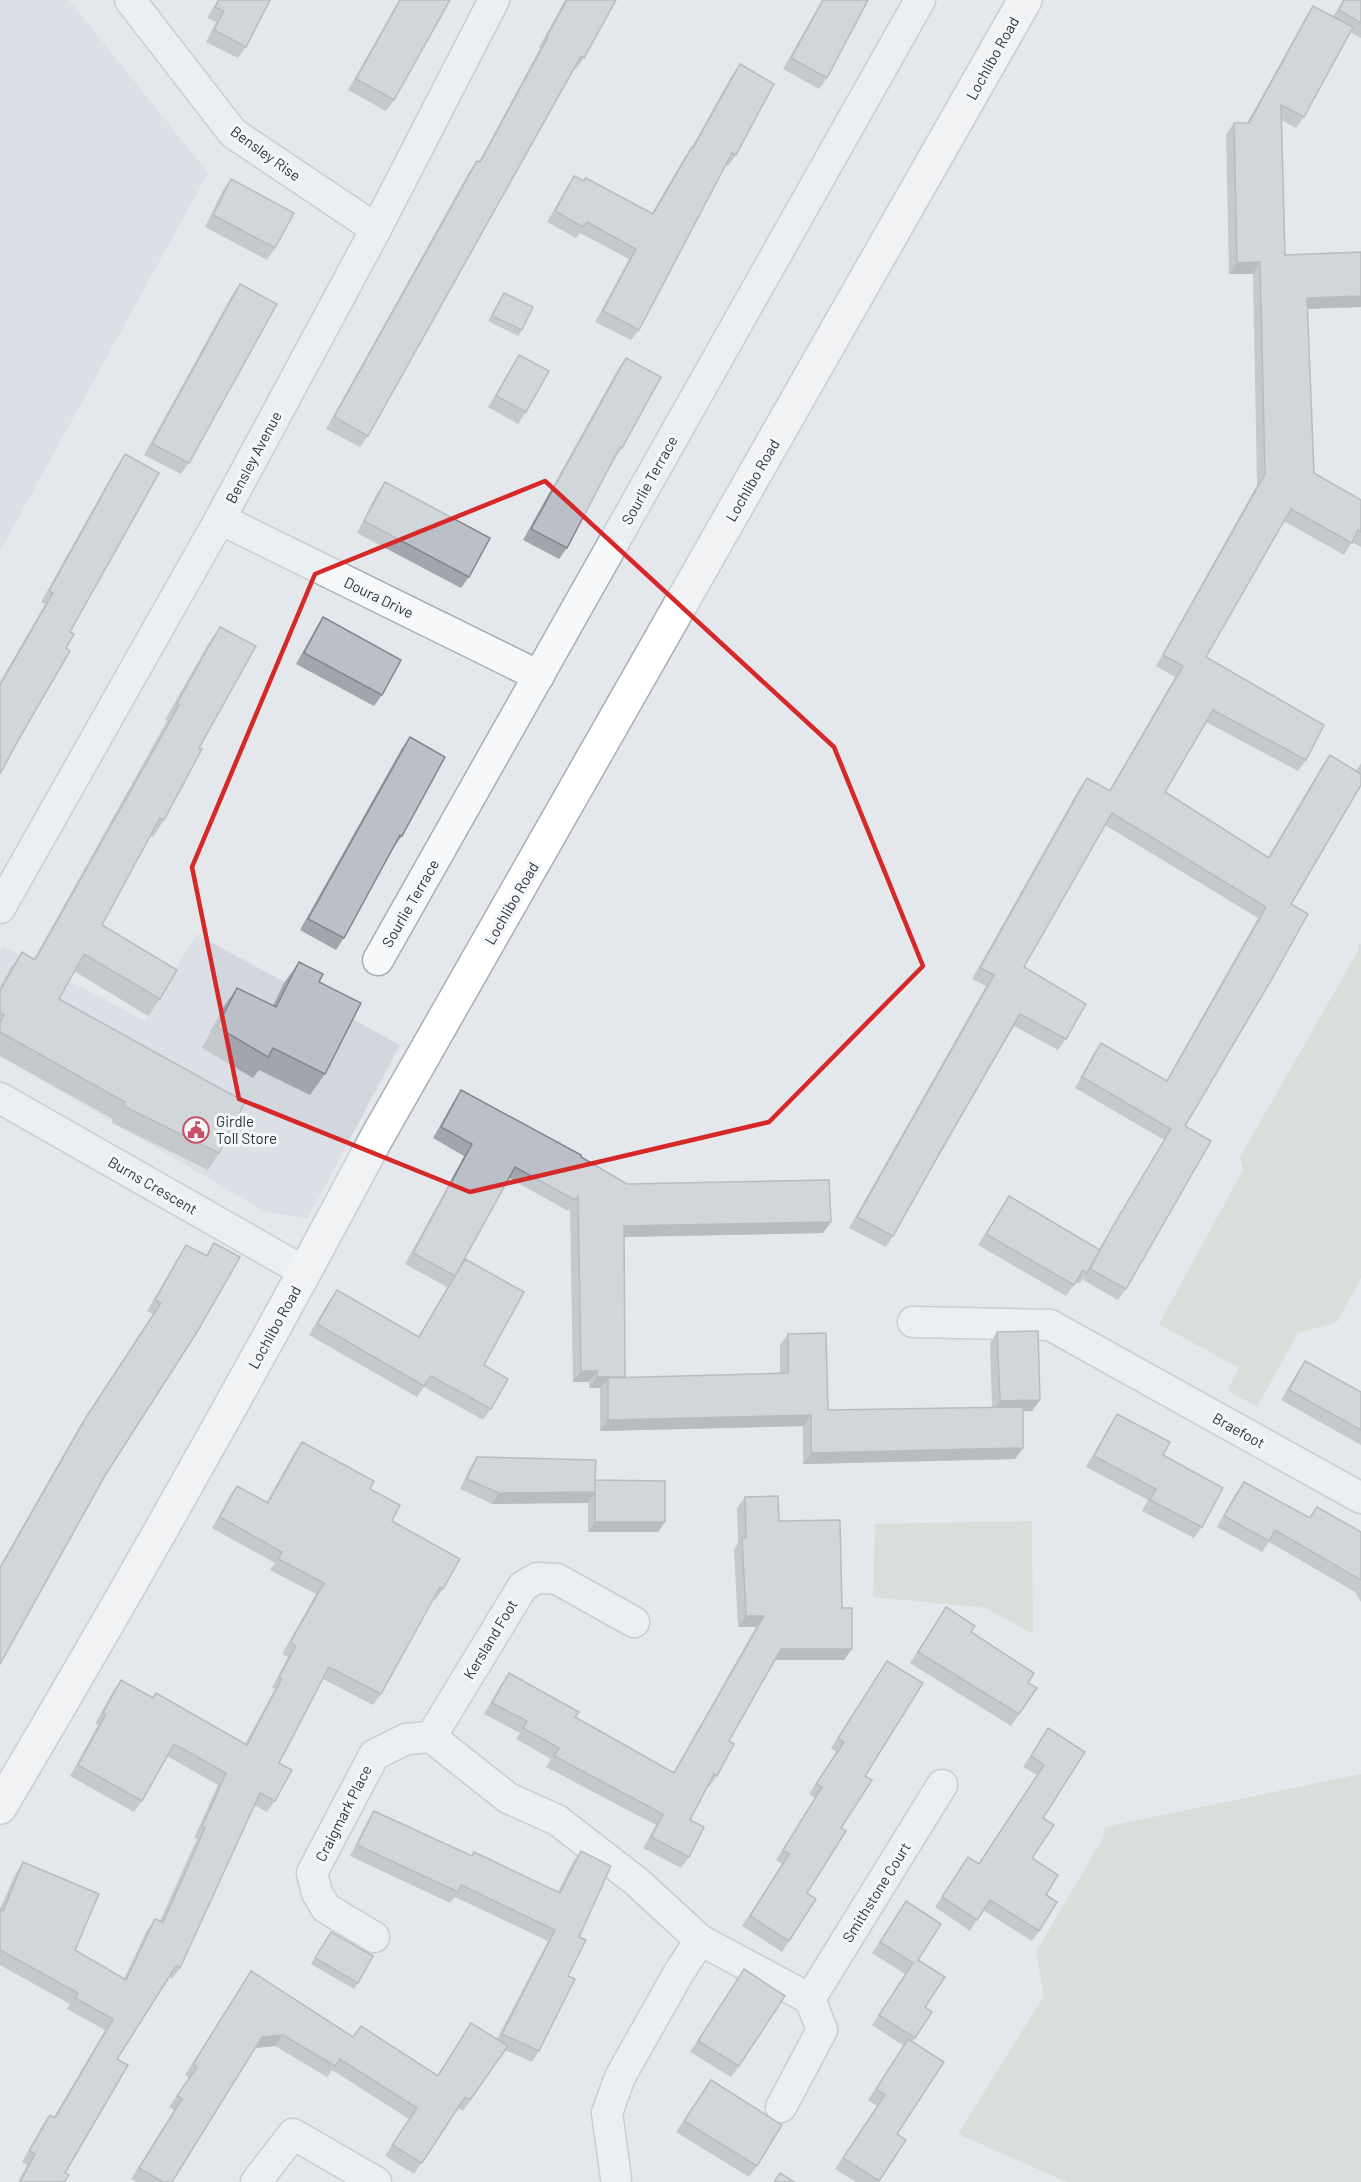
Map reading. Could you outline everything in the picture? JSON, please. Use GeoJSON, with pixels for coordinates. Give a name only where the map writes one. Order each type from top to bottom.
{"type":"FeatureCollection","features":[{"type":"Feature","properties":{"kind":"street","name":"Bensley Rise"},"geometry":{"type":"LineString","coordinates":[[130,0],[233,133],[376,229]]}},
{"type":"Feature","properties":{"kind":"street","name":"Bensley Avenue"},"geometry":{"type":"LineString","coordinates":[[0,908],[220,519],[376,229],[494,0]]}},
{"type":"Feature","properties":{"kind":"street","name":"Sourlie Terrace"},"geometry":{"type":"LineString","coordinates":[[378,960],[920,0]]}},
{"type":"Feature","properties":{"kind":"street","name":"Lochlibo Road"},"geometry":{"type":"LineString","coordinates":[[0,1806],[71,1686],[305,1272],[377,1137],[1025,0]]}},
{"type":"Feature","properties":{"kind":"street","name":"Doura Drive"},"geometry":{"type":"LineString","coordinates":[[220,519],[539,676]]}},
{"type":"Feature","properties":{"kind":"street","name":"Burns Crescent"},"geometry":{"type":"LineString","coordinates":[[0,1098],[305,1272]]}},
{"type":"Feature","properties":{"kind":"street","name":"Braefoot"},"geometry":{"type":"LineString","coordinates":[[913,1323],[1050,1325],[1361,1498]]}},
{"type":"Feature","properties":{"kind":"street","name":"Kersland Foot"},"geometry":{"type":"LineString","coordinates":[[430,1737],[523,1586],[537,1578],[557,1579],[634,1622]]}},
{"type":"Feature","properties":{"kind":"street","name":"Craigmark Place"},"geometry":{"type":"LineString","coordinates":[[374,1937],[326,1908],[317,1893],[312,1873],[374,1755],[406,1739],[430,1737]]}},
{"type":"Feature","properties":{"kind":"street"},"geometry":{"type":"LineString","coordinates":[[430,1737],[508,1798],[557,1820],[637,1882],[700,1940],[810,1999],[822,2030],[781,2107]]}},
{"type":"Feature","properties":{"kind":"street","name":"Smithstone Court"},"geometry":{"type":"LineString","coordinates":[[810,1999],[942,1785]]}},
{"type":"Feature","properties":{"kind":"street"},"geometry":{"type":"LineString","coordinates":[[620,2181],[607,2114],[620,2078],[678,1974],[700,1940]]}},
{"type":"Feature","properties":{"kind":"street"},"geometry":{"type":"LineString","coordinates":[[256,2182],[293,2134],[376,2182]]}},
{"type":"Feature","properties":{"kind":"highlighted area"},"geometry":{"type":"Polygon","coordinates":[[[545,481],[834,747],[923,966],[769,1122],[470,1192],[239,1099],[192,867],[315,574],[545,481]]]}},
{"type":"Feature","properties":{"kind":"shaded area"},"geometry":{"type":"Polygon","coordinates":[[[0,0],[69,0],[208,173],[0,551],[0,0]]]}},
{"type":"Feature","properties":{"kind":"shaded area"},"geometry":{"type":"Polygon","coordinates":[[[196,934],[400,1045],[308,1218],[266,1212],[0,1056],[0,952],[3,946],[145,1021],[196,934]]]}},
{"type":"Feature","properties":{"kind":"green space"},"geometry":{"type":"Polygon","coordinates":[[[1361,944],[1361,1278],[1337,1322],[1298,1333],[1257,1407],[1227,1390],[1239,1368],[1159,1324],[1243,1170],[1240,1157],[1358,951],[1358,945],[1361,944]]]}},
{"type":"Feature","properties":{"kind":"green space"},"geometry":{"type":"Polygon","coordinates":[[[1032,1521],[1033,1634],[986,1608],[873,1597],[875,1524],[1032,1521]]]}},
{"type":"Feature","properties":{"kind":"green space"},"geometry":{"type":"Polygon","coordinates":[[[1361,1774],[1361,2182],[1067,2182],[958,2134],[1044,1996],[1036,1952],[1103,1838],[1105,1827],[1361,1774]]]}},
{"type":"Feature","properties":{"kind":"building"},"geometry":{"type":"Polygon","coordinates":[[[219,0],[270,0],[246,47],[214,30],[224,11],[215,7],[219,0]]]}},
{"type":"Feature","properties":{"kind":"building"},"geometry":{"type":"Polygon","coordinates":[[[400,0],[450,0],[394,100],[356,79],[400,0]]]}},
{"type":"Feature","properties":{"kind":"building"},"geometry":{"type":"Polygon","coordinates":[[[567,0],[616,0],[584,58],[581,56],[368,436],[334,417],[477,161],[480,162],[567,0]]]}},
{"type":"Feature","properties":{"kind":"building"},"geometry":{"type":"Polygon","coordinates":[[[823,0],[868,0],[827,78],[791,58],[823,0]]]}},
{"type":"Feature","properties":{"kind":"building"},"geometry":{"type":"Polygon","coordinates":[[[1344,0],[1361,0],[1361,23],[1339,10],[1344,0]]]}},
{"type":"Feature","properties":{"kind":"building"},"geometry":{"type":"Polygon","coordinates":[[[1313,6],[1353,27],[1304,117],[1281,105],[1285,255],[1361,252],[1361,296],[1307,298],[1314,473],[1361,500],[1361,532],[1358,530],[1352,543],[1291,509],[1206,657],[1324,725],[1306,760],[1213,710],[1165,792],[1269,858],[1330,755],[1361,774],[1361,785],[1291,904],[1308,914],[1185,1126],[1211,1141],[1126,1289],[1090,1269],[1171,1129],[1082,1077],[1101,1043],[1167,1081],[1266,907],[1112,813],[1024,967],[1086,1004],[1066,1039],[1020,1014],[893,1236],[857,1217],[994,975],[980,968],[1087,778],[1110,791],[1183,666],[1163,655],[1265,474],[1260,262],[1237,263],[1234,123],[1249,123],[1313,6]]]}},
{"type":"Feature","properties":{"kind":"building"},"geometry":{"type":"Polygon","coordinates":[[[740,64],[774,84],[736,155],[732,153],[639,330],[603,311],[636,249],[587,222],[583,227],[555,211],[574,176],[584,181],[586,178],[653,214],[740,64]]]}},
{"type":"Feature","properties":{"kind":"building"},"geometry":{"type":"Polygon","coordinates":[[[231,179],[294,213],[275,248],[213,215],[231,179]]]}},
{"type":"Feature","properties":{"kind":"building"},"geometry":{"type":"Polygon","coordinates":[[[240,284],[277,304],[189,463],[152,444],[240,284]]]}},
{"type":"Feature","properties":{"kind":"building"},"geometry":{"type":"Polygon","coordinates":[[[504,293],[533,307],[522,330],[492,316],[504,293]]]}},
{"type":"Feature","properties":{"kind":"building"},"geometry":{"type":"Polygon","coordinates":[[[519,355],[549,371],[526,412],[496,396],[519,355]]]}},
{"type":"Feature","properties":{"kind":"building"},"geometry":{"type":"Polygon","coordinates":[[[626,358],[661,377],[622,448],[620,447],[567,548],[531,529],[626,358]]]}},
{"type":"Feature","properties":{"kind":"building"},"geometry":{"type":"Polygon","coordinates":[[[125,454],[159,473],[70,632],[74,634],[66,648],[70,651],[0,774],[0,685],[53,593],[49,591],[125,454]]]}},
{"type":"Feature","properties":{"kind":"building"},"geometry":{"type":"Polygon","coordinates":[[[385,482],[490,538],[469,577],[364,521],[385,482]]]}},
{"type":"Feature","properties":{"kind":"building"},"geometry":{"type":"Polygon","coordinates":[[[323,617],[401,660],[382,695],[304,653],[323,617]]]}},
{"type":"Feature","properties":{"kind":"building"},"geometry":{"type":"Polygon","coordinates":[[[220,627],[256,646],[199,748],[202,749],[164,820],[160,818],[102,925],[177,970],[160,999],[84,954],[59,999],[245,1102],[219,1153],[123,1106],[125,1102],[0,1032],[0,1023],[4,1015],[0,1013],[0,991],[22,952],[35,960],[179,705],[177,703],[220,627]]]}},
{"type":"Feature","properties":{"kind":"building"},"geometry":{"type":"Polygon","coordinates":[[[410,737],[445,757],[344,938],[308,919],[410,737]]]}},
{"type":"Feature","properties":{"kind":"building"},"geometry":{"type":"Polygon","coordinates":[[[299,962],[323,974],[319,982],[361,1003],[325,1074],[273,1048],[268,1057],[217,1027],[237,988],[276,1007],[299,962]]]}},
{"type":"Feature","properties":{"kind":"building"},"geometry":{"type":"Polygon","coordinates":[[[461,1090],[581,1155],[627,1184],[829,1180],[831,1222],[624,1226],[625,1377],[597,1377],[597,1371],[581,1371],[578,1196],[575,1200],[515,1167],[455,1276],[413,1253],[472,1144],[441,1127],[461,1090]]]}},
{"type":"Feature","properties":{"kind":"building"},"geometry":{"type":"Polygon","coordinates":[[[1009,1196],[1100,1250],[1087,1273],[1083,1270],[1074,1285],[986,1234],[1009,1196]]]}},
{"type":"Feature","properties":{"kind":"building"},"geometry":{"type":"Polygon","coordinates":[[[214,1243],[240,1257],[197,1332],[106,1474],[0,1664],[0,1568],[87,1416],[161,1303],[155,1300],[186,1245],[207,1256],[214,1243]]]}},
{"type":"Feature","properties":{"kind":"building"},"geometry":{"type":"Polygon","coordinates":[[[465,1259],[524,1292],[484,1365],[508,1379],[491,1409],[431,1376],[424,1386],[317,1324],[337,1290],[419,1337],[465,1259]]]}},
{"type":"Feature","properties":{"kind":"building"},"geometry":{"type":"Polygon","coordinates":[[[1038,1331],[1040,1400],[1000,1401],[997,1332],[1038,1331]]]}},
{"type":"Feature","properties":{"kind":"building"},"geometry":{"type":"Polygon","coordinates":[[[826,1333],[828,1410],[1023,1407],[1023,1448],[811,1453],[811,1415],[608,1420],[608,1378],[788,1373],[788,1334],[826,1333]]]}},
{"type":"Feature","properties":{"kind":"building"},"geometry":{"type":"Polygon","coordinates":[[[1305,1361],[1361,1392],[1361,1430],[1289,1390],[1305,1361]]]}},
{"type":"Feature","properties":{"kind":"building"},"geometry":{"type":"Polygon","coordinates":[[[1117,1414],[1170,1442],[1163,1455],[1223,1488],[1202,1527],[1150,1500],[1156,1489],[1094,1456],[1117,1414]]]}},
{"type":"Feature","properties":{"kind":"building"},"geometry":{"type":"Polygon","coordinates":[[[302,1442],[374,1481],[370,1489],[400,1505],[392,1521],[460,1559],[443,1589],[440,1587],[381,1694],[329,1667],[279,1763],[292,1770],[275,1801],[260,1793],[180,1968],[176,1966],[117,2059],[128,2065],[65,2173],[69,2175],[64,2182],[20,2182],[35,2154],[29,2151],[50,2115],[55,2118],[113,2019],[75,1998],[78,1993],[0,1950],[0,1909],[3,1911],[23,1862],[99,1894],[75,1950],[126,1980],[155,1919],[163,1922],[205,1828],[202,1827],[226,1773],[174,1744],[142,1801],[78,1765],[106,1714],[103,1713],[121,1680],[153,1698],[156,1693],[247,1745],[296,1646],[290,1643],[324,1583],[278,1559],[282,1552],[220,1517],[237,1486],[268,1503],[302,1442]]]}},
{"type":"Feature","properties":{"kind":"building"},"geometry":{"type":"Polygon","coordinates":[[[477,1457],[596,1460],[595,1480],[665,1481],[665,1522],[595,1522],[595,1492],[499,1493],[467,1479],[477,1457]]]}},
{"type":"Feature","properties":{"kind":"building"},"geometry":{"type":"Polygon","coordinates":[[[1244,1482],[1310,1518],[1317,1507],[1361,1532],[1361,1580],[1275,1530],[1269,1541],[1224,1516],[1244,1482]]]}},
{"type":"Feature","properties":{"kind":"building"},"geometry":{"type":"Polygon","coordinates":[[[778,1496],[779,1521],[840,1520],[842,1608],[852,1608],[852,1649],[781,1649],[729,1741],[734,1744],[717,1776],[714,1774],[690,1820],[704,1827],[689,1857],[651,1837],[663,1814],[554,1756],[559,1748],[523,1728],[527,1721],[492,1703],[509,1673],[579,1712],[575,1717],[674,1773],[764,1616],[746,1616],[742,1538],[746,1538],[745,1497],[778,1496]]]}},
{"type":"Feature","properties":{"kind":"building"},"geometry":{"type":"Polygon","coordinates":[[[946,1607],[975,1626],[971,1632],[1034,1673],[1028,1683],[1037,1688],[1019,1714],[918,1652],[946,1607]]]}},
{"type":"Feature","properties":{"kind":"building"},"geometry":{"type":"Polygon","coordinates":[[[887,1661],[923,1683],[865,1776],[872,1780],[841,1828],[846,1831],[807,1893],[816,1899],[789,1941],[750,1916],[789,1854],[783,1850],[822,1787],[816,1784],[844,1742],[838,1738],[887,1661]]]}},
{"type":"Feature","properties":{"kind":"building"},"geometry":{"type":"Polygon","coordinates":[[[1048,1728],[1085,1752],[1043,1818],[1054,1825],[1032,1858],[1058,1875],[1046,1895],[1057,1902],[1039,1931],[990,1900],[977,1920],[942,1897],[968,1857],[979,1864],[1044,1765],[1031,1756],[1048,1728]]]}},
{"type":"Feature","properties":{"kind":"building"},"geometry":{"type":"Polygon","coordinates":[[[374,1811],[472,1856],[474,1852],[560,1893],[581,1851],[611,1866],[579,1937],[586,1940],[568,1976],[575,1979],[539,2051],[502,2034],[555,1930],[461,1885],[458,1892],[357,1845],[374,1811]]]}},
{"type":"Feature","properties":{"kind":"building"},"geometry":{"type":"Polygon","coordinates":[[[906,1901],[941,1924],[918,1960],[945,1977],[925,2007],[932,2012],[915,2038],[879,2015],[913,1963],[880,1942],[906,1901]]]}},
{"type":"Feature","properties":{"kind":"building"},"geometry":{"type":"Polygon","coordinates":[[[331,1932],[373,1956],[358,1983],[315,1958],[331,1932]]]}},
{"type":"Feature","properties":{"kind":"building"},"geometry":{"type":"Polygon","coordinates":[[[744,1969],[785,1996],[739,2066],[698,2041],[744,1969]]]}},
{"type":"Feature","properties":{"kind":"building"},"geometry":{"type":"Polygon","coordinates":[[[251,1971],[353,2037],[361,2026],[438,2076],[471,2023],[508,2046],[470,2100],[465,2097],[422,2163],[392,2145],[417,2108],[340,2059],[335,2066],[283,2035],[262,2037],[172,2182],[163,2182],[139,2168],[182,2099],[177,2096],[197,2067],[193,2064],[251,1971]]]}},
{"type":"Feature","properties":{"kind":"building"},"geometry":{"type":"Polygon","coordinates":[[[908,2039],[944,2062],[897,2134],[906,2140],[879,2181],[843,2158],[885,2095],[876,2089],[908,2039]]]}},
{"type":"Feature","properties":{"kind":"building"},"geometry":{"type":"Polygon","coordinates":[[[711,2080],[782,2125],[757,2166],[684,2121],[711,2080]]]}},
{"type":"Feature","properties":{"kind":"building"},"geometry":{"type":"Polygon","coordinates":[[[780,2173],[794,2182],[774,2182],[780,2173]]]}},
{"type":"Feature","properties":{"kind":"place","name":"Girdle Toll Store"},"geometry":{"type":"Point","coordinates":[196,1130]}}]}
